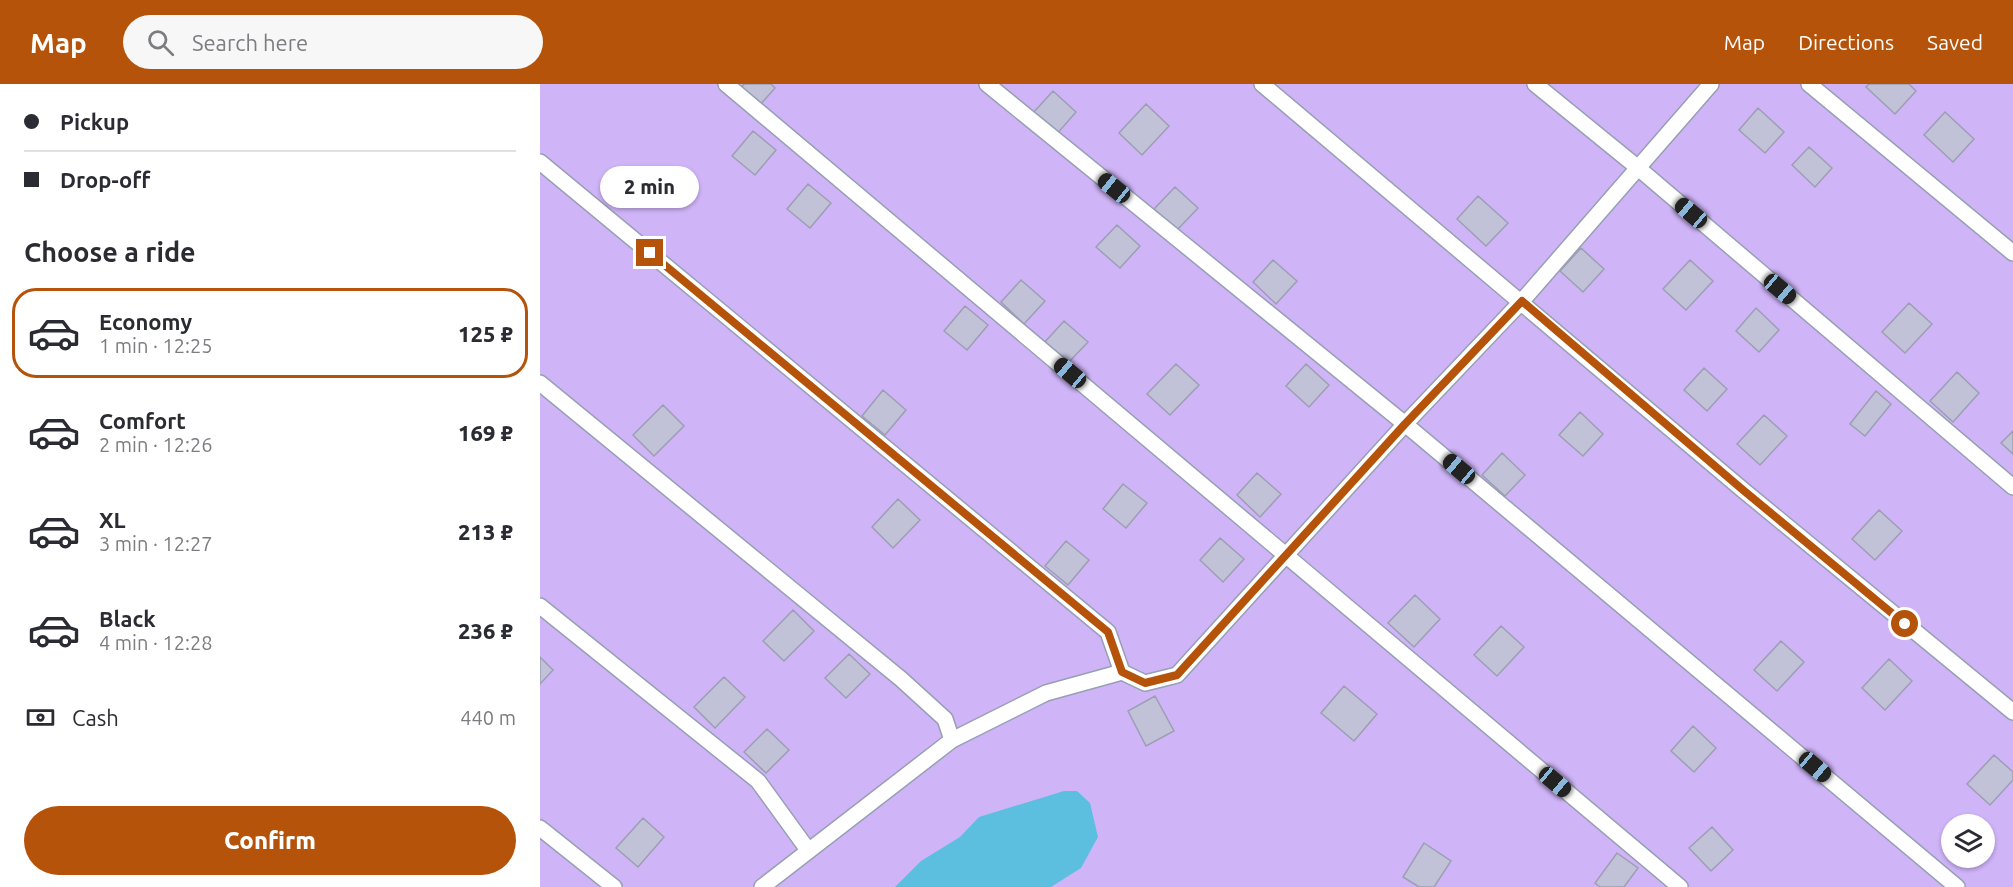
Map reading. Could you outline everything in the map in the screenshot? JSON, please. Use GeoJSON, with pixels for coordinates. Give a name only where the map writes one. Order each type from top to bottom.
{"type":"FeatureCollection","features":[{"type":"Feature","properties":{"kind":"lane"},"geometry":{"type":"LineString","coordinates":[[726,84],[1680,887]]}},
{"type":"Feature","properties":{"kind":"lane"},"geometry":{"type":"LineString","coordinates":[[987,84],[1405,424],[1957,887]]}},
{"type":"Feature","properties":{"kind":"lane"},"geometry":{"type":"LineString","coordinates":[[1262,84],[1522,301],[1743,490],[2013,712]]}},
{"type":"Feature","properties":{"kind":"lane"},"geometry":{"type":"LineString","coordinates":[[1535,84],[1637,167],[2013,487]]}},
{"type":"Feature","properties":{"kind":"lane"},"geometry":{"type":"LineString","coordinates":[[762,887],[952,740],[1046,693],[1122,672],[1145,683],[1177,675],[1288,556],[1405,424],[1522,301],[1712,84]]}},
{"type":"Feature","properties":{"kind":"lane"},"geometry":{"type":"LineString","coordinates":[[1809,84],[2013,253]]}},
{"type":"Feature","properties":{"kind":"lane"},"geometry":{"type":"LineString","coordinates":[[540,162],[1108,632],[1122,672]]}},
{"type":"Feature","properties":{"kind":"lane"},"geometry":{"type":"LineString","coordinates":[[540,383],[902,679],[945,719],[952,740]]}},
{"type":"Feature","properties":{"kind":"lane"},"geometry":{"type":"LineString","coordinates":[[540,606],[758,781],[808,850]]}},
{"type":"Feature","properties":{"kind":"lane"},"geometry":{"type":"LineString","coordinates":[[540,828],[614,887]]}},
{"type":"Feature","properties":{"kind":"shaded area"},"geometry":{"type":"Polygon","coordinates":[[[540,84],[2013,84],[2013,887],[540,887],[540,84]]]}},
{"type":"Feature","properties":{"kind":"water"},"geometry":{"type":"Polygon","coordinates":[[[1064,791],[1077,791],[1090,803],[1098,837],[1081,868],[1051,887],[895,887],[921,861],[960,837],[979,817],[1064,791]]]}},
{"type":"Feature","properties":{"kind":"building"},"geometry":{"type":"Polygon","coordinates":[[[744,84],[771,84],[775,88],[760,105],[741,88],[744,84]]]}},
{"type":"Feature","properties":{"kind":"building"},"geometry":{"type":"Polygon","coordinates":[[[1869,84],[1909,84],[1916,91],[1895,114],[1866,87],[1869,84]]]}},
{"type":"Feature","properties":{"kind":"building"},"geometry":{"type":"Polygon","coordinates":[[[1053,91],[1076,112],[1056,135],[1033,113],[1053,91]]]}},
{"type":"Feature","properties":{"kind":"building"},"geometry":{"type":"Polygon","coordinates":[[[1146,104],[1169,126],[1142,155],[1119,133],[1146,104]]]}},
{"type":"Feature","properties":{"kind":"building"},"geometry":{"type":"Polygon","coordinates":[[[1758,108],[1784,132],[1765,153],[1739,130],[1758,108]]]}},
{"type":"Feature","properties":{"kind":"building"},"geometry":{"type":"Polygon","coordinates":[[[1945,112],[1974,139],[1953,162],[1924,135],[1945,112]]]}},
{"type":"Feature","properties":{"kind":"building"},"geometry":{"type":"Polygon","coordinates":[[[753,131],[776,150],[755,175],[732,156],[753,131]]]}},
{"type":"Feature","properties":{"kind":"building"},"geometry":{"type":"Polygon","coordinates":[[[1809,147],[1832,168],[1815,187],[1792,165],[1809,147]]]}},
{"type":"Feature","properties":{"kind":"building"},"geometry":{"type":"Polygon","coordinates":[[[808,184],[831,203],[810,228],[787,209],[808,184]]]}},
{"type":"Feature","properties":{"kind":"building"},"geometry":{"type":"Polygon","coordinates":[[[1175,187],[1198,208],[1177,230],[1154,209],[1175,187]]]}},
{"type":"Feature","properties":{"kind":"building"},"geometry":{"type":"Polygon","coordinates":[[[1478,196],[1508,223],[1486,246],[1457,219],[1478,196]]]}},
{"type":"Feature","properties":{"kind":"building"},"geometry":{"type":"Polygon","coordinates":[[[1117,225],[1140,246],[1120,268],[1096,247],[1117,225]]]}},
{"type":"Feature","properties":{"kind":"building"},"geometry":{"type":"Polygon","coordinates":[[[1581,248],[1604,269],[1583,292],[1560,271],[1581,248]]]}},
{"type":"Feature","properties":{"kind":"building"},"geometry":{"type":"Polygon","coordinates":[[[1273,260],[1297,281],[1276,304],[1253,282],[1273,260]]]}},
{"type":"Feature","properties":{"kind":"building"},"geometry":{"type":"Polygon","coordinates":[[[1690,260],[1713,281],[1686,310],[1663,289],[1690,260]]]}},
{"type":"Feature","properties":{"kind":"building"},"geometry":{"type":"Polygon","coordinates":[[[1021,280],[1045,301],[1024,324],[1001,302],[1021,280]]]}},
{"type":"Feature","properties":{"kind":"building"},"geometry":{"type":"Polygon","coordinates":[[[1909,303],[1932,324],[1905,353],[1882,332],[1909,303]]]}},
{"type":"Feature","properties":{"kind":"building"},"geometry":{"type":"Polygon","coordinates":[[[965,306],[988,325],[967,350],[944,331],[965,306]]]}},
{"type":"Feature","properties":{"kind":"building"},"geometry":{"type":"Polygon","coordinates":[[[1756,308],[1779,330],[1759,352],[1736,331],[1756,308]]]}},
{"type":"Feature","properties":{"kind":"building"},"geometry":{"type":"Polygon","coordinates":[[[1064,321],[1088,342],[1067,364],[1044,343],[1064,321]]]}},
{"type":"Feature","properties":{"kind":"building"},"geometry":{"type":"Polygon","coordinates":[[[1176,364],[1199,385],[1170,415],[1147,394],[1176,364]]]}},
{"type":"Feature","properties":{"kind":"building"},"geometry":{"type":"Polygon","coordinates":[[[1306,364],[1329,385],[1309,407],[1286,386],[1306,364]]]}},
{"type":"Feature","properties":{"kind":"building"},"geometry":{"type":"Polygon","coordinates":[[[1704,368],[1727,389],[1707,411],[1684,390],[1704,368]]]}},
{"type":"Feature","properties":{"kind":"building"},"geometry":{"type":"Polygon","coordinates":[[[1957,372],[1979,393],[1953,422],[1930,401],[1957,372]]]}},
{"type":"Feature","properties":{"kind":"building"},"geometry":{"type":"Polygon","coordinates":[[[883,390],[906,410],[885,435],[862,416],[883,390]]]}},
{"type":"Feature","properties":{"kind":"building"},"geometry":{"type":"Polygon","coordinates":[[[1876,391],[1891,404],[1865,436],[1850,424],[1876,391]]]}},
{"type":"Feature","properties":{"kind":"building"},"geometry":{"type":"Polygon","coordinates":[[[663,405],[684,426],[654,456],[633,435],[663,405]]]}},
{"type":"Feature","properties":{"kind":"building"},"geometry":{"type":"Polygon","coordinates":[[[1580,412],[1603,434],[1583,456],[1559,435],[1580,412]]]}},
{"type":"Feature","properties":{"kind":"building"},"geometry":{"type":"Polygon","coordinates":[[[1764,415],[1787,436],[1760,465],[1737,444],[1764,415]]]}},
{"type":"Feature","properties":{"kind":"building"},"geometry":{"type":"Polygon","coordinates":[[[2013,431],[2013,454],[2001,443],[2013,431]]]}},
{"type":"Feature","properties":{"kind":"building"},"geometry":{"type":"Polygon","coordinates":[[[1502,453],[1525,475],[1505,496],[1482,475],[1502,453]]]}},
{"type":"Feature","properties":{"kind":"building"},"geometry":{"type":"Polygon","coordinates":[[[1257,473],[1281,494],[1260,517],[1237,495],[1257,473]]]}},
{"type":"Feature","properties":{"kind":"building"},"geometry":{"type":"Polygon","coordinates":[[[1123,484],[1147,503],[1126,528],[1103,509],[1123,484]]]}},
{"type":"Feature","properties":{"kind":"building"},"geometry":{"type":"Polygon","coordinates":[[[898,499],[920,520],[893,548],[872,527],[898,499]]]}},
{"type":"Feature","properties":{"kind":"building"},"geometry":{"type":"Polygon","coordinates":[[[1879,510],[1902,531],[1875,560],[1852,539],[1879,510]]]}},
{"type":"Feature","properties":{"kind":"building"},"geometry":{"type":"Polygon","coordinates":[[[1220,538],[1244,559],[1223,582],[1200,560],[1220,538]]]}},
{"type":"Feature","properties":{"kind":"building"},"geometry":{"type":"Polygon","coordinates":[[[1066,541],[1089,560],[1068,585],[1045,566],[1066,541]]]}},
{"type":"Feature","properties":{"kind":"building"},"geometry":{"type":"Polygon","coordinates":[[[1415,595],[1440,619],[1414,647],[1388,623],[1415,595]]]}},
{"type":"Feature","properties":{"kind":"building"},"geometry":{"type":"Polygon","coordinates":[[[793,610],[814,631],[784,661],[763,641],[793,610]]]}},
{"type":"Feature","properties":{"kind":"building"},"geometry":{"type":"Polygon","coordinates":[[[1501,626],[1524,647],[1497,676],[1474,655],[1501,626]]]}},
{"type":"Feature","properties":{"kind":"building"},"geometry":{"type":"Polygon","coordinates":[[[1781,641],[1804,662],[1777,691],[1754,670],[1781,641]]]}},
{"type":"Feature","properties":{"kind":"building"},"geometry":{"type":"Polygon","coordinates":[[[849,654],[870,674],[846,698],[825,678],[849,654]]]}},
{"type":"Feature","properties":{"kind":"building"},"geometry":{"type":"Polygon","coordinates":[[[540,657],[553,670],[540,684],[540,657]]]}},
{"type":"Feature","properties":{"kind":"building"},"geometry":{"type":"Polygon","coordinates":[[[1889,659],[1912,681],[1885,710],[1862,688],[1889,659]]]}},
{"type":"Feature","properties":{"kind":"building"},"geometry":{"type":"Polygon","coordinates":[[[724,677],[745,697],[715,728],[694,707],[724,677]]]}},
{"type":"Feature","properties":{"kind":"building"},"geometry":{"type":"Polygon","coordinates":[[[1344,686],[1377,714],[1354,741],[1321,713],[1344,686]]]}},
{"type":"Feature","properties":{"kind":"building"},"geometry":{"type":"Polygon","coordinates":[[[1155,696],[1174,731],[1146,746],[1128,711],[1155,696]]]}},
{"type":"Feature","properties":{"kind":"building"},"geometry":{"type":"Polygon","coordinates":[[[1693,726],[1716,748],[1694,772],[1671,751],[1693,726]]]}},
{"type":"Feature","properties":{"kind":"building"},"geometry":{"type":"Polygon","coordinates":[[[767,729],[789,750],[766,773],[744,752],[767,729]]]}},
{"type":"Feature","properties":{"kind":"building"},"geometry":{"type":"Polygon","coordinates":[[[1994,755],[2013,772],[2013,780],[1990,805],[1967,784],[1994,755]]]}},
{"type":"Feature","properties":{"kind":"building"},"geometry":{"type":"Polygon","coordinates":[[[643,818],[664,837],[638,867],[616,848],[643,818]]]}},
{"type":"Feature","properties":{"kind":"building"},"geometry":{"type":"Polygon","coordinates":[[[1712,827],[1733,850],[1711,871],[1689,848],[1712,827]]]}},
{"type":"Feature","properties":{"kind":"building"},"geometry":{"type":"Polygon","coordinates":[[[1424,843],[1451,861],[1434,887],[1419,887],[1403,877],[1424,843]]]}},
{"type":"Feature","properties":{"kind":"building"},"geometry":{"type":"Polygon","coordinates":[[[1617,853],[1638,868],[1624,887],[1600,887],[1595,883],[1617,853]]]}},
{"type":"Feature","properties":{"kind":"route"},"geometry":{"type":"LineString","coordinates":[[650,253],[1108,632],[1122,672],[1145,683],[1177,675],[1288,556],[1405,424],[1522,301],[1743,490],[1905,624]]}}]}
